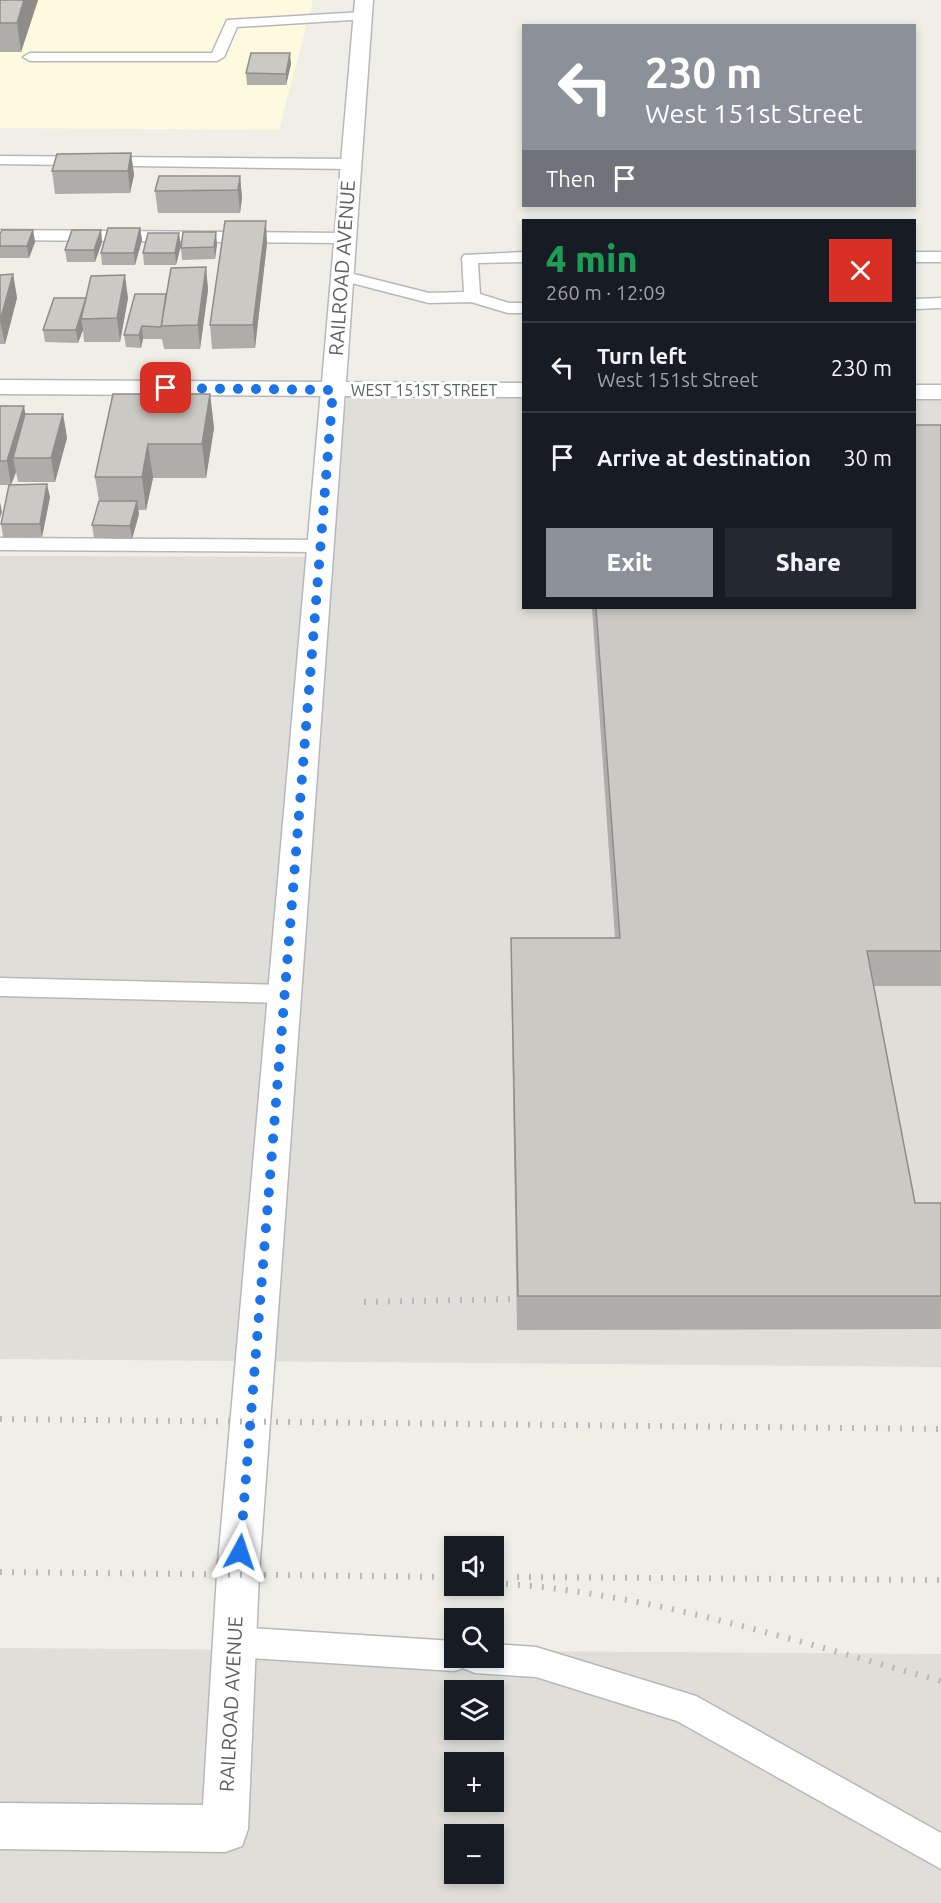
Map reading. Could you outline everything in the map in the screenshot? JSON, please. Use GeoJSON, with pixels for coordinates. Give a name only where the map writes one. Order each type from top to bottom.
{"type":"FeatureCollection","features":[{"type":"Feature","properties":{"kind":"street","name":"RAILROAD AVENUE"},"geometry":{"type":"LineString","coordinates":[[0,1826],[225,1829],[238,1575],[363,8]]}},
{"type":"Feature","properties":{"kind":"street","name":"WEST 151ST STREET"},"geometry":{"type":"LineString","coordinates":[[0,387],[522,390]]}},
{"type":"Feature","properties":{"kind":"street"},"geometry":{"type":"LineString","coordinates":[[916,392],[941,392]]}},
{"type":"Feature","properties":{"kind":"lane"},"geometry":{"type":"LineString","coordinates":[[30,57],[217,57],[232,23],[363,8]]}},
{"type":"Feature","properties":{"kind":"lane"},"geometry":{"type":"LineString","coordinates":[[0,160],[350,164]]}},
{"type":"Feature","properties":{"kind":"lane"},"geometry":{"type":"LineString","coordinates":[[0,235],[345,238]]}},
{"type":"Feature","properties":{"kind":"lane"},"geometry":{"type":"LineString","coordinates":[[472,297],[470,258],[522,257]]}},
{"type":"Feature","properties":{"kind":"lane"},"geometry":{"type":"LineString","coordinates":[[916,257],[941,257]]}},
{"type":"Feature","properties":{"kind":"lane"},"geometry":{"type":"LineString","coordinates":[[342,276],[429,298],[472,297],[508,308],[522,308]]}},
{"type":"Feature","properties":{"kind":"lane"},"geometry":{"type":"LineString","coordinates":[[916,304],[941,303]]}},
{"type":"Feature","properties":{"kind":"lane"},"geometry":{"type":"LineString","coordinates":[[0,544],[320,546]]}},
{"type":"Feature","properties":{"kind":"lane"},"geometry":{"type":"LineString","coordinates":[[0,987],[285,994]]}},
{"type":"Feature","properties":{"kind":"lane"},"geometry":{"type":"LineString","coordinates":[[235,1642],[444,1655]]}},
{"type":"Feature","properties":{"kind":"lane"},"geometry":{"type":"LineString","coordinates":[[504,1660],[536,1662],[684,1707],[941,1852]]}},
{"type":"Feature","properties":{"kind":"shaded area"},"geometry":{"type":"Polygon","coordinates":[[[0,0],[313,0],[279,130],[0,128],[0,0]]]}},
{"type":"Feature","properties":{"kind":"shaded area"},"geometry":{"type":"Polygon","coordinates":[[[348,390],[522,391],[522,609],[916,609],[916,393],[941,393],[941,1367],[0,1359],[0,556],[324,557],[348,390]]]}},
{"type":"Feature","properties":{"kind":"shaded area"},"geometry":{"type":"Polygon","coordinates":[[[0,1648],[444,1651],[444,1668],[504,1668],[504,1651],[941,1654],[941,1903],[0,1903],[0,1648]]]}},
{"type":"Feature","properties":{"kind":"building"},"geometry":{"type":"Polygon","coordinates":[[[0,0],[24,0],[17,23],[0,23],[0,0]]]}},
{"type":"Feature","properties":{"kind":"building"},"geometry":{"type":"Polygon","coordinates":[[[251,53],[290,53],[286,74],[246,73],[251,53]]]}},
{"type":"Feature","properties":{"kind":"building"},"geometry":{"type":"Polygon","coordinates":[[[131,153],[128,171],[52,171],[57,154],[131,153]]]}},
{"type":"Feature","properties":{"kind":"building"},"geometry":{"type":"Polygon","coordinates":[[[159,176],[240,176],[238,190],[155,191],[159,176]]]}},
{"type":"Feature","properties":{"kind":"building"},"geometry":{"type":"Polygon","coordinates":[[[225,221],[266,221],[253,325],[210,325],[225,221]]]}},
{"type":"Feature","properties":{"kind":"building"},"geometry":{"type":"Polygon","coordinates":[[[108,228],[140,228],[134,253],[101,253],[108,228]]]}},
{"type":"Feature","properties":{"kind":"building"},"geometry":{"type":"Polygon","coordinates":[[[2,230],[33,230],[27,246],[0,246],[2,230]]]}},
{"type":"Feature","properties":{"kind":"building"},"geometry":{"type":"Polygon","coordinates":[[[72,230],[101,230],[94,250],[65,250],[72,230]]]}},
{"type":"Feature","properties":{"kind":"building"},"geometry":{"type":"Polygon","coordinates":[[[183,232],[216,232],[214,247],[181,248],[183,232]]]}},
{"type":"Feature","properties":{"kind":"building"},"geometry":{"type":"Polygon","coordinates":[[[148,233],[179,233],[175,253],[143,253],[148,233]]]}},
{"type":"Feature","properties":{"kind":"building"},"geometry":{"type":"Polygon","coordinates":[[[206,267],[198,325],[161,326],[171,268],[206,267]]]}},
{"type":"Feature","properties":{"kind":"building"},"geometry":{"type":"Polygon","coordinates":[[[13,274],[0,321],[0,275],[13,274]]]}},
{"type":"Feature","properties":{"kind":"building"},"geometry":{"type":"Polygon","coordinates":[[[125,275],[117,318],[81,319],[91,276],[125,275]]]}},
{"type":"Feature","properties":{"kind":"building"},"geometry":{"type":"Polygon","coordinates":[[[135,294],[166,294],[161,327],[142,326],[139,335],[124,335],[135,294]]]}},
{"type":"Feature","properties":{"kind":"building"},"geometry":{"type":"Polygon","coordinates":[[[54,298],[86,298],[76,330],[43,330],[54,298]]]}},
{"type":"Feature","properties":{"kind":"building"},"geometry":{"type":"Polygon","coordinates":[[[113,394],[210,394],[202,444],[148,444],[142,477],[95,477],[113,394]]]}},
{"type":"Feature","properties":{"kind":"building"},"geometry":{"type":"Polygon","coordinates":[[[0,406],[24,406],[7,461],[0,461],[0,406]]]}},
{"type":"Feature","properties":{"kind":"building"},"geometry":{"type":"Polygon","coordinates":[[[25,414],[63,414],[51,458],[13,458],[25,414]]]}},
{"type":"Feature","properties":{"kind":"building"},"geometry":{"type":"Polygon","coordinates":[[[916,425],[941,425],[941,951],[867,951],[915,1203],[941,1203],[941,1296],[518,1296],[511,938],[620,938],[596,609],[916,609],[916,425]]]}},
{"type":"Feature","properties":{"kind":"building"},"geometry":{"type":"Polygon","coordinates":[[[47,484],[40,524],[1,524],[9,485],[47,484]]]}},
{"type":"Feature","properties":{"kind":"building"},"geometry":{"type":"Polygon","coordinates":[[[99,501],[137,501],[130,526],[92,525],[99,501]]]}},
{"type":"Feature","properties":{"kind":"railway"},"geometry":{"type":"LineString","coordinates":[[364,1302],[517,1299]]}},
{"type":"Feature","properties":{"kind":"railway"},"geometry":{"type":"LineString","coordinates":[[0,1419],[941,1429]]}},
{"type":"Feature","properties":{"kind":"railway"},"geometry":{"type":"LineString","coordinates":[[0,1572],[444,1577]]}},
{"type":"Feature","properties":{"kind":"railway"},"geometry":{"type":"LineString","coordinates":[[517,1577],[941,1580]]}},
{"type":"Feature","properties":{"kind":"railway"},"geometry":{"type":"LineString","coordinates":[[504,1584],[607,1596],[664,1607],[720,1620],[941,1681]]}},
{"type":"Feature","properties":{"kind":"route"},"geometry":{"type":"LineString","coordinates":[[166,388],[333,390],[240,1552]]}}]}
